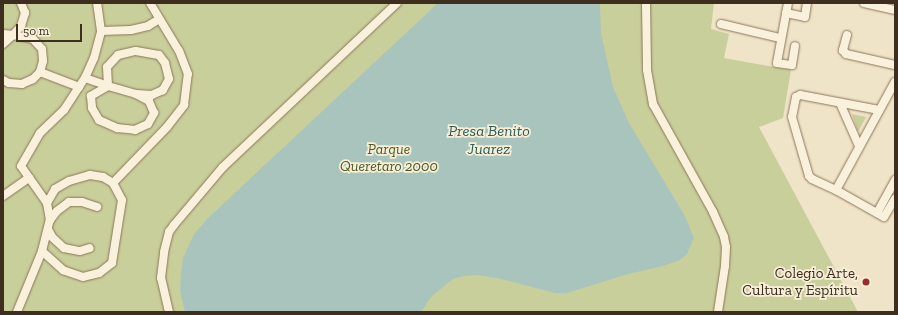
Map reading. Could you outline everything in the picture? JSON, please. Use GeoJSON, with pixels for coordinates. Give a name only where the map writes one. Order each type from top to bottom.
{"type":"FeatureCollection","features":[{"type":"Feature","properties":{"kind":"street"},"geometry":{"type":"LineString","coordinates":[[3,44],[21,26],[25,12],[21,3]]}},
{"type":"Feature","properties":{"kind":"street"},"geometry":{"type":"LineString","coordinates":[[50,220],[47,203],[21,166],[40,133],[64,110],[85,78],[94,58],[101,31],[97,3]]}},
{"type":"Feature","properties":{"kind":"street"},"geometry":{"type":"LineString","coordinates":[[113,183],[184,106],[188,74],[179,51],[150,3]]}},
{"type":"Feature","properties":{"kind":"street"},"geometry":{"type":"LineString","coordinates":[[170,312],[161,278],[164,252],[169,232],[174,225],[223,167],[397,3]]}},
{"type":"Feature","properties":{"kind":"street"},"geometry":{"type":"LineString","coordinates":[[646,3],[647,70],[653,104],[713,212],[724,237],[726,247],[725,266],[718,312]]}},
{"type":"Feature","properties":{"kind":"street"},"geometry":{"type":"LineString","coordinates":[[788,3],[776,62],[792,65],[795,46]]}},
{"type":"Feature","properties":{"kind":"street"},"geometry":{"type":"LineString","coordinates":[[786,13],[804,21],[807,3]]}},
{"type":"Feature","properties":{"kind":"street"},"geometry":{"type":"LineString","coordinates":[[864,3],[895,10]]}},
{"type":"Feature","properties":{"kind":"street"},"geometry":{"type":"LineString","coordinates":[[101,31],[131,30],[148,26],[159,19]]}},
{"type":"Feature","properties":{"kind":"street"},"geometry":{"type":"LineString","coordinates":[[721,24],[780,38]]}},
{"type":"Feature","properties":{"kind":"street"},"geometry":{"type":"LineString","coordinates":[[3,34],[33,39],[42,49],[43,61],[40,72],[33,79],[22,84],[9,83],[3,80]]}},
{"type":"Feature","properties":{"kind":"street"},"geometry":{"type":"LineString","coordinates":[[847,35],[843,50],[846,54],[895,65]]}},
{"type":"Feature","properties":{"kind":"street"},"geometry":{"type":"LineString","coordinates":[[108,86],[107,67],[118,55],[136,51],[159,55],[165,63],[169,79],[163,90],[152,95],[136,94]]}},
{"type":"Feature","properties":{"kind":"street"},"geometry":{"type":"LineString","coordinates":[[40,72],[79,87]]}},
{"type":"Feature","properties":{"kind":"street"},"geometry":{"type":"LineString","coordinates":[[85,78],[136,94],[149,100],[154,113],[148,124],[135,130],[117,128],[99,120],[92,108],[91,96],[108,86]]}},
{"type":"Feature","properties":{"kind":"street"},"geometry":{"type":"LineString","coordinates":[[836,190],[858,146],[895,82]]}},
{"type":"Feature","properties":{"kind":"street"},"geometry":{"type":"LineString","coordinates":[[879,110],[797,95],[792,117],[809,176],[812,179],[886,217],[895,199]]}},
{"type":"Feature","properties":{"kind":"street"},"geometry":{"type":"LineString","coordinates":[[840,103],[858,146]]}},
{"type":"Feature","properties":{"kind":"street"},"geometry":{"type":"LineString","coordinates":[[42,251],[63,270],[83,277],[99,273],[112,263],[122,200],[113,183],[103,178],[90,175],[69,181],[55,189],[47,203]]}},
{"type":"Feature","properties":{"kind":"street"},"geometry":{"type":"LineString","coordinates":[[3,196],[28,178]]}},
{"type":"Feature","properties":{"kind":"street"},"geometry":{"type":"LineString","coordinates":[[877,213],[895,180]]}},
{"type":"Feature","properties":{"kind":"street"},"geometry":{"type":"LineString","coordinates":[[17,312],[42,251],[50,220],[56,211],[69,202],[82,202],[97,207]]}},
{"type":"Feature","properties":{"kind":"street"},"geometry":{"type":"LineString","coordinates":[[48,229],[52,237],[64,248],[80,250],[90,248]]}},
{"type":"Feature","properties":{"kind":"green space","name":"Parque Queretaro 2000"},"geometry":{"type":"Polygon","coordinates":[[[3,3],[714,3],[711,29],[729,34],[724,58],[791,70],[783,118],[759,127],[858,312],[3,312],[3,3]]]}},
{"type":"Feature","properties":{"kind":"green space"},"geometry":{"type":"Polygon","coordinates":[[[852,114],[866,117],[858,132],[852,114]]]}},
{"type":"Feature","properties":{"kind":"water","name":"Presa Benito Juarez"},"geometry":{"type":"Polygon","coordinates":[[[438,3],[600,3],[601,33],[613,87],[629,123],[685,216],[694,238],[687,254],[680,260],[663,266],[628,274],[567,293],[555,293],[497,278],[477,275],[464,276],[453,279],[432,296],[421,312],[185,312],[180,291],[181,273],[183,258],[194,234],[208,218],[438,3]]]}},
{"type":"Feature","properties":{"kind":"place","name":"Colegio Arte, Cultura y Espíritu"},"geometry":{"type":"Point","coordinates":[866,282]}}]}
